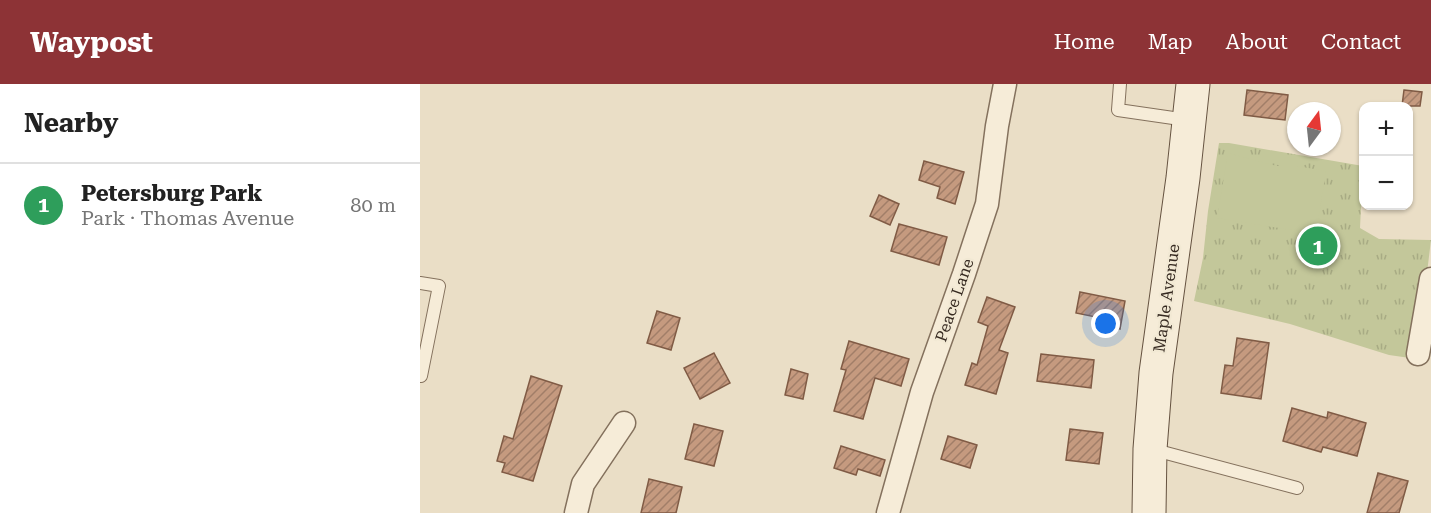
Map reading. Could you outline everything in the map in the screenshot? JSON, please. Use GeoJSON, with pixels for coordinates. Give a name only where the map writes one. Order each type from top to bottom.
{"type":"FeatureCollection","features":[{"type":"Feature","properties":{"kind":"main road","name":"Maple Avenue"},"geometry":{"type":"LineString","coordinates":[[1149,513],[1150,449],[1156,373],[1183,178],[1193,84]]}},
{"type":"Feature","properties":{"kind":"street","name":"Peace Lane"},"geometry":{"type":"LineString","coordinates":[[888,513],[922,392],[987,204],[1005,84]]}},
{"type":"Feature","properties":{"kind":"street"},"geometry":{"type":"LineString","coordinates":[[1418,354],[1431,279]]}},
{"type":"Feature","properties":{"kind":"street"},"geometry":{"type":"LineString","coordinates":[[576,513],[583,484],[624,423]]}},
{"type":"Feature","properties":{"kind":"lane"},"geometry":{"type":"LineString","coordinates":[[1120,84],[1118,110],[1188,120]]}},
{"type":"Feature","properties":{"kind":"lane"},"geometry":{"type":"LineString","coordinates":[[420,283],[439,286],[421,376]]}},
{"type":"Feature","properties":{"kind":"lane"},"geometry":{"type":"LineString","coordinates":[[1150,449],[1297,488]]}},
{"type":"Feature","properties":{"kind":"green space"},"geometry":{"type":"Polygon","coordinates":[[[1219,143],[1287,153],[1287,156],[1305,156],[1359,165],[1360,228],[1379,239],[1431,240],[1427,273],[1410,358],[1389,355],[1290,324],[1194,301],[1203,258],[1219,143]]]}},
{"type":"Feature","properties":{"kind":"green space"},"geometry":{"type":"Polygon","coordinates":[[[1228,153],[1277,166],[1297,166],[1326,171],[1316,234],[1217,218],[1228,153]]]}},
{"type":"Feature","properties":{"kind":"building"},"geometry":{"type":"Polygon","coordinates":[[[1247,90],[1288,95],[1285,120],[1244,115],[1247,90]]]}},
{"type":"Feature","properties":{"kind":"building"},"geometry":{"type":"Polygon","coordinates":[[[1404,90],[1422,92],[1420,106],[1413,106],[1413,102],[1402,102],[1404,90]]]}},
{"type":"Feature","properties":{"kind":"building"},"geometry":{"type":"Polygon","coordinates":[[[924,161],[964,172],[955,204],[937,198],[940,187],[919,180],[924,161]]]}},
{"type":"Feature","properties":{"kind":"building"},"geometry":{"type":"Polygon","coordinates":[[[879,195],[899,204],[890,225],[870,216],[879,195]]]}},
{"type":"Feature","properties":{"kind":"building"},"geometry":{"type":"Polygon","coordinates":[[[899,224],[947,237],[939,265],[891,251],[899,224]]]}},
{"type":"Feature","properties":{"kind":"building"},"geometry":{"type":"Polygon","coordinates":[[[1080,292],[1125,301],[1120,329],[1100,324],[1101,318],[1076,313],[1080,292]]]}},
{"type":"Feature","properties":{"kind":"building"},"geometry":{"type":"Polygon","coordinates":[[[987,297],[1015,307],[999,350],[1008,353],[996,394],[965,385],[972,363],[977,365],[988,326],[978,322],[987,297]]]}},
{"type":"Feature","properties":{"kind":"building"},"geometry":{"type":"Polygon","coordinates":[[[657,311],[680,318],[671,350],[647,343],[657,311]]]}},
{"type":"Feature","properties":{"kind":"building"},"geometry":{"type":"Polygon","coordinates":[[[1237,338],[1269,343],[1261,399],[1221,393],[1225,365],[1233,366],[1237,338]]]}},
{"type":"Feature","properties":{"kind":"building"},"geometry":{"type":"Polygon","coordinates":[[[849,341],[909,359],[901,386],[875,378],[863,419],[834,411],[846,370],[841,369],[849,341]]]}},
{"type":"Feature","properties":{"kind":"building"},"geometry":{"type":"Polygon","coordinates":[[[714,353],[730,383],[700,399],[684,368],[714,353]]]}},
{"type":"Feature","properties":{"kind":"building"},"geometry":{"type":"Polygon","coordinates":[[[1041,354],[1094,360],[1091,388],[1037,381],[1041,354]]]}},
{"type":"Feature","properties":{"kind":"building"},"geometry":{"type":"Polygon","coordinates":[[[791,369],[808,374],[803,399],[785,395],[791,369]]]}},
{"type":"Feature","properties":{"kind":"building"},"geometry":{"type":"Polygon","coordinates":[[[531,376],[562,386],[533,481],[502,472],[505,463],[497,461],[504,436],[513,439],[531,376]]]}},
{"type":"Feature","properties":{"kind":"building"},"geometry":{"type":"Polygon","coordinates":[[[1292,408],[1327,418],[1328,412],[1366,423],[1357,456],[1323,447],[1321,452],[1283,441],[1292,408]]]}},
{"type":"Feature","properties":{"kind":"building"},"geometry":{"type":"Polygon","coordinates":[[[694,424],[723,431],[714,466],[685,459],[694,424]]]}},
{"type":"Feature","properties":{"kind":"building"},"geometry":{"type":"Polygon","coordinates":[[[1070,429],[1103,433],[1099,464],[1066,460],[1070,429]]]}},
{"type":"Feature","properties":{"kind":"building"},"geometry":{"type":"Polygon","coordinates":[[[948,436],[977,445],[970,468],[941,459],[948,436]]]}},
{"type":"Feature","properties":{"kind":"building"},"geometry":{"type":"Polygon","coordinates":[[[841,446],[885,460],[880,476],[858,469],[856,475],[834,468],[841,446]]]}},
{"type":"Feature","properties":{"kind":"building"},"geometry":{"type":"Polygon","coordinates":[[[1378,473],[1408,481],[1399,513],[1367,513],[1378,473]]]}},
{"type":"Feature","properties":{"kind":"building"},"geometry":{"type":"Polygon","coordinates":[[[649,479],[682,487],[676,513],[641,513],[649,479]]]}},
{"type":"Feature","properties":{"kind":"place","name":"Petersburg Park"},"geometry":{"type":"Point","coordinates":[1318,246]}}]}
